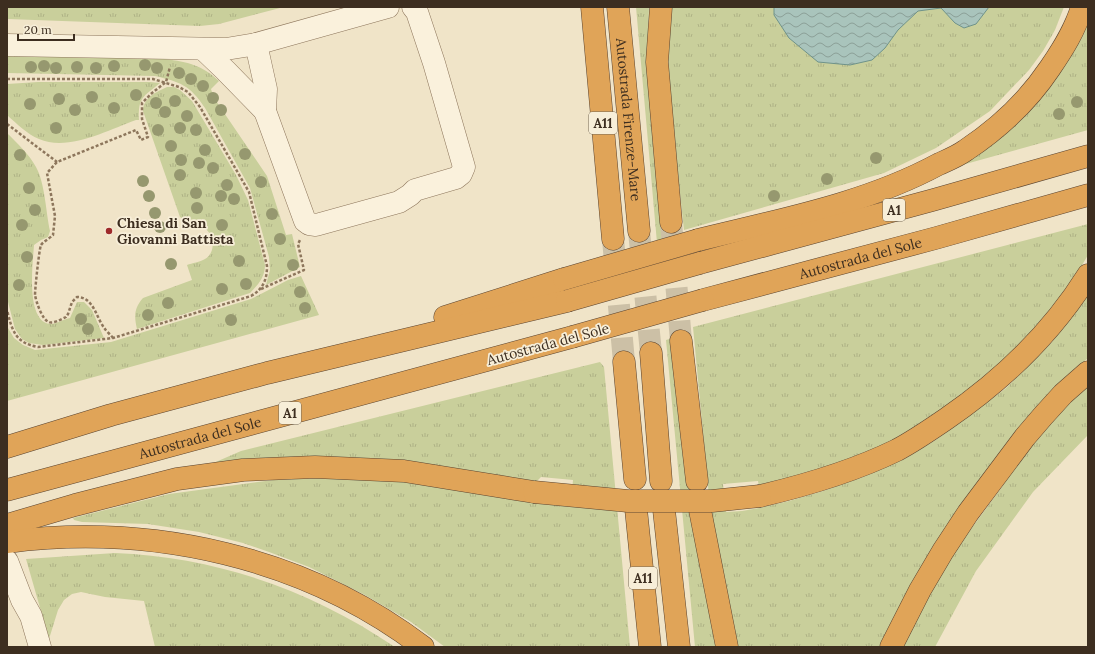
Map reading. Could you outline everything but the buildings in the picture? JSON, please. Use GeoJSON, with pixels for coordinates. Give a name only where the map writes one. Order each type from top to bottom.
{"type":"FeatureCollection","features":[{"type":"Feature","properties":{"kind":"highway","name":"Autostrada Firenze-Mare"},"geometry":{"type":"LineString","coordinates":[[592,7],[612,238]]}},
{"type":"Feature","properties":{"kind":"highway","name":"Autostrada Firenze-Mare"},"geometry":{"type":"LineString","coordinates":[[618,7],[639,231]]}},
{"type":"Feature","properties":{"kind":"highway"},"geometry":{"type":"LineString","coordinates":[[661,7],[657,62],[671,222]]}},
{"type":"Feature","properties":{"kind":"highway"},"geometry":{"type":"LineString","coordinates":[[267,373],[564,279],[698,240],[801,214],[864,196],[899,184],[965,151],[998,126],[1023,103],[1043,79],[1065,46],[1082,7]]}},
{"type":"Feature","properties":{"kind":"highway","name":"A1"},"geometry":{"type":"LineString","coordinates":[[7,447],[111,415],[267,373],[567,302],[700,263],[1088,156]]}},
{"type":"Feature","properties":{"kind":"highway","name":"Autostrada del Sole"},"geometry":{"type":"LineString","coordinates":[[7,490],[936,238],[1088,195]]}},
{"type":"Feature","properties":{"kind":"highway"},"geometry":{"type":"LineString","coordinates":[[7,525],[75,505],[170,481],[243,470],[315,467],[404,471],[534,492],[628,501],[712,501],[760,496],[828,478],[861,466],[898,449],[928,431],[982,393],[1012,367],[1059,318],[1088,275]]}},
{"type":"Feature","properties":{"kind":"highway"},"geometry":{"type":"LineString","coordinates":[[681,341],[697,481]]}},
{"type":"Feature","properties":{"kind":"highway"},"geometry":{"type":"LineString","coordinates":[[651,353],[661,481]]}},
{"type":"Feature","properties":{"kind":"highway"},"geometry":{"type":"LineString","coordinates":[[624,362],[635,479]]}},
{"type":"Feature","properties":{"kind":"highway"},"geometry":{"type":"LineString","coordinates":[[891,647],[920,590],[968,513],[1043,416],[1063,394],[1088,372]]}},
{"type":"Feature","properties":{"kind":"highway"},"geometry":{"type":"LineString","coordinates":[[7,438],[111,415]]}},
{"type":"Feature","properties":{"kind":"highway","name":"A11"},"geometry":{"type":"LineString","coordinates":[[636,509],[650,647]]}},
{"type":"Feature","properties":{"kind":"highway","name":"A11"},"geometry":{"type":"LineString","coordinates":[[664,510],[679,647]]}},
{"type":"Feature","properties":{"kind":"highway"},"geometry":{"type":"LineString","coordinates":[[700,510],[727,647]]}},
{"type":"Feature","properties":{"kind":"highway"},"geometry":{"type":"LineString","coordinates":[[7,542],[42,538],[94,537],[146,540],[202,548],[236,556],[291,574],[344,597],[380,617],[423,647]]}},
{"type":"Feature","properties":{"kind":"street"},"geometry":{"type":"LineString","coordinates":[[7,45],[226,49],[256,44],[388,7]]}},
{"type":"Feature","properties":{"kind":"street"},"geometry":{"type":"LineString","coordinates":[[256,44],[266,89],[265,111],[305,221],[309,224],[316,225],[399,202],[415,190],[456,178],[461,174],[464,167],[434,63],[417,12],[413,7]]}},
{"type":"Feature","properties":{"kind":"street"},"geometry":{"type":"LineString","coordinates":[[203,49],[265,111]]}},
{"type":"Feature","properties":{"kind":"street"},"geometry":{"type":"LineString","coordinates":[[7,561],[22,600],[31,616],[40,647]]}},
{"type":"Feature","properties":{"kind":"path"},"geometry":{"type":"LineString","coordinates":[[113,338],[104,328],[90,302],[84,299],[74,299],[66,317],[52,323],[45,319],[39,308],[35,295],[39,254],[41,245],[53,235],[55,216],[47,173],[57,162],[136,130],[141,140],[148,137],[142,119],[142,104],[152,93],[166,82],[172,60],[170,49]]}},
{"type":"Feature","properties":{"kind":"path"},"geometry":{"type":"LineString","coordinates":[[7,79],[153,79],[166,82],[188,92],[200,107],[249,192],[267,266],[267,276],[261,290]]}},
{"type":"Feature","properties":{"kind":"path"},"geometry":{"type":"LineString","coordinates":[[7,124],[57,162]]}},
{"type":"Feature","properties":{"kind":"path"},"geometry":{"type":"LineString","coordinates":[[7,310],[13,332],[23,342],[32,346],[38,347],[113,338],[250,296],[304,270],[298,244],[302,236],[305,221]]}},
{"type":"Feature","properties":{"kind":"green space"},"geometry":{"type":"Polygon","coordinates":[[[7,7],[284,7],[219,24],[200,26],[7,19],[7,7]]]}},
{"type":"Feature","properties":{"kind":"green space"},"geometry":{"type":"Polygon","coordinates":[[[636,7],[649,7],[648,45],[662,240],[657,243],[636,7]]]}},
{"type":"Feature","properties":{"kind":"green space"},"geometry":{"type":"Polygon","coordinates":[[[669,7],[1064,7],[1055,30],[1043,51],[1029,70],[990,111],[936,148],[884,173],[684,230],[670,104],[668,54],[669,7]]]}},
{"type":"Feature","properties":{"kind":"green space"},"geometry":{"type":"Polygon","coordinates":[[[1088,16],[1088,130],[962,165],[997,141],[1027,114],[1043,95],[1088,16]]]}},
{"type":"Feature","properties":{"kind":"green space"},"geometry":{"type":"Polygon","coordinates":[[[7,55],[165,59],[181,61],[207,71],[219,81],[211,89],[214,98],[267,176],[286,235],[292,234],[300,267],[266,285],[270,270],[269,257],[250,188],[205,108],[200,100],[189,89],[171,80],[155,76],[7,73],[7,55]]]}},
{"type":"Feature","properties":{"kind":"green space"},"geometry":{"type":"Polygon","coordinates":[[[38,82],[160,83],[149,91],[143,98],[139,106],[139,120],[88,138],[62,143],[50,142],[35,137],[7,115],[7,84],[38,82]]]}},
{"type":"Feature","properties":{"kind":"green space"},"geometry":{"type":"Polygon","coordinates":[[[167,87],[174,87],[180,90],[192,101],[236,175],[248,200],[265,269],[256,287],[250,293],[137,329],[135,320],[136,309],[143,298],[192,280],[187,265],[205,259],[209,256],[213,247],[212,238],[207,230],[200,225],[180,217],[143,111],[145,102],[151,96],[167,87]]]}},
{"type":"Feature","properties":{"kind":"green space"},"geometry":{"type":"Polygon","coordinates":[[[7,133],[26,153],[36,167],[45,198],[50,231],[48,237],[34,245],[32,290],[37,313],[42,320],[50,324],[54,324],[70,318],[77,302],[84,302],[92,310],[104,338],[43,345],[29,343],[22,339],[15,329],[7,298],[7,133]]]}},
{"type":"Feature","properties":{"kind":"green space"},"geometry":{"type":"Polygon","coordinates":[[[1088,224],[1088,255],[1048,316],[989,375],[948,406],[888,444],[852,459],[759,487],[758,481],[723,484],[726,512],[742,511],[789,501],[823,491],[863,477],[906,458],[937,439],[1005,389],[1052,342],[1088,294],[1088,358],[1077,368],[881,647],[736,647],[710,507],[693,327],[1088,224]]]}},
{"type":"Feature","properties":{"kind":"green space"},"geometry":{"type":"Polygon","coordinates":[[[301,276],[319,315],[7,401],[7,321],[8,328],[14,338],[23,345],[35,350],[111,342],[251,299],[288,280],[301,276]]]}},
{"type":"Feature","properties":{"kind":"green space"},"geometry":{"type":"Polygon","coordinates":[[[673,338],[688,478],[719,647],[695,647],[666,340],[673,338]]]}},
{"type":"Feature","properties":{"kind":"green space"},"geometry":{"type":"Polygon","coordinates":[[[600,362],[604,367],[630,647],[445,647],[411,622],[365,595],[309,567],[269,552],[243,543],[199,532],[148,524],[82,522],[74,520],[73,518],[169,494],[273,480],[321,478],[397,481],[571,502],[573,480],[541,477],[535,483],[195,471],[241,451],[600,362]]]}},
{"type":"Feature","properties":{"kind":"green space"},"geometry":{"type":"Polygon","coordinates":[[[1088,386],[1088,435],[1033,492],[976,571],[935,647],[903,647],[917,616],[954,552],[1002,487],[1010,473],[1063,408],[1088,386]]]}},
{"type":"Feature","properties":{"kind":"green space"},"geometry":{"type":"Polygon","coordinates":[[[115,553],[190,561],[226,569],[261,580],[296,593],[330,609],[395,647],[155,647],[144,601],[105,597],[81,592],[72,594],[64,600],[58,610],[49,639],[26,559],[115,553]]]}},
{"type":"Feature","properties":{"kind":"water"},"geometry":{"type":"Polygon","coordinates":[[[774,7],[989,7],[976,24],[964,28],[955,23],[941,8],[918,11],[898,30],[885,48],[872,60],[850,65],[818,62],[789,38],[774,15],[774,7]]]}},
{"type":"Feature","properties":{"kind":"tunnel"},"geometry":{"type":"LineString","coordinates":[[671,222],[681,341]]}},
{"type":"Feature","properties":{"kind":"tunnel"},"geometry":{"type":"LineString","coordinates":[[639,231],[651,353]]}},
{"type":"Feature","properties":{"kind":"tunnel"},"geometry":{"type":"LineString","coordinates":[[613,239],[624,362]]}},
{"type":"Feature","properties":{"kind":"place","name":"Chiesa di San Giovanni Battista"},"geometry":{"type":"Point","coordinates":[109,231]}}]}
